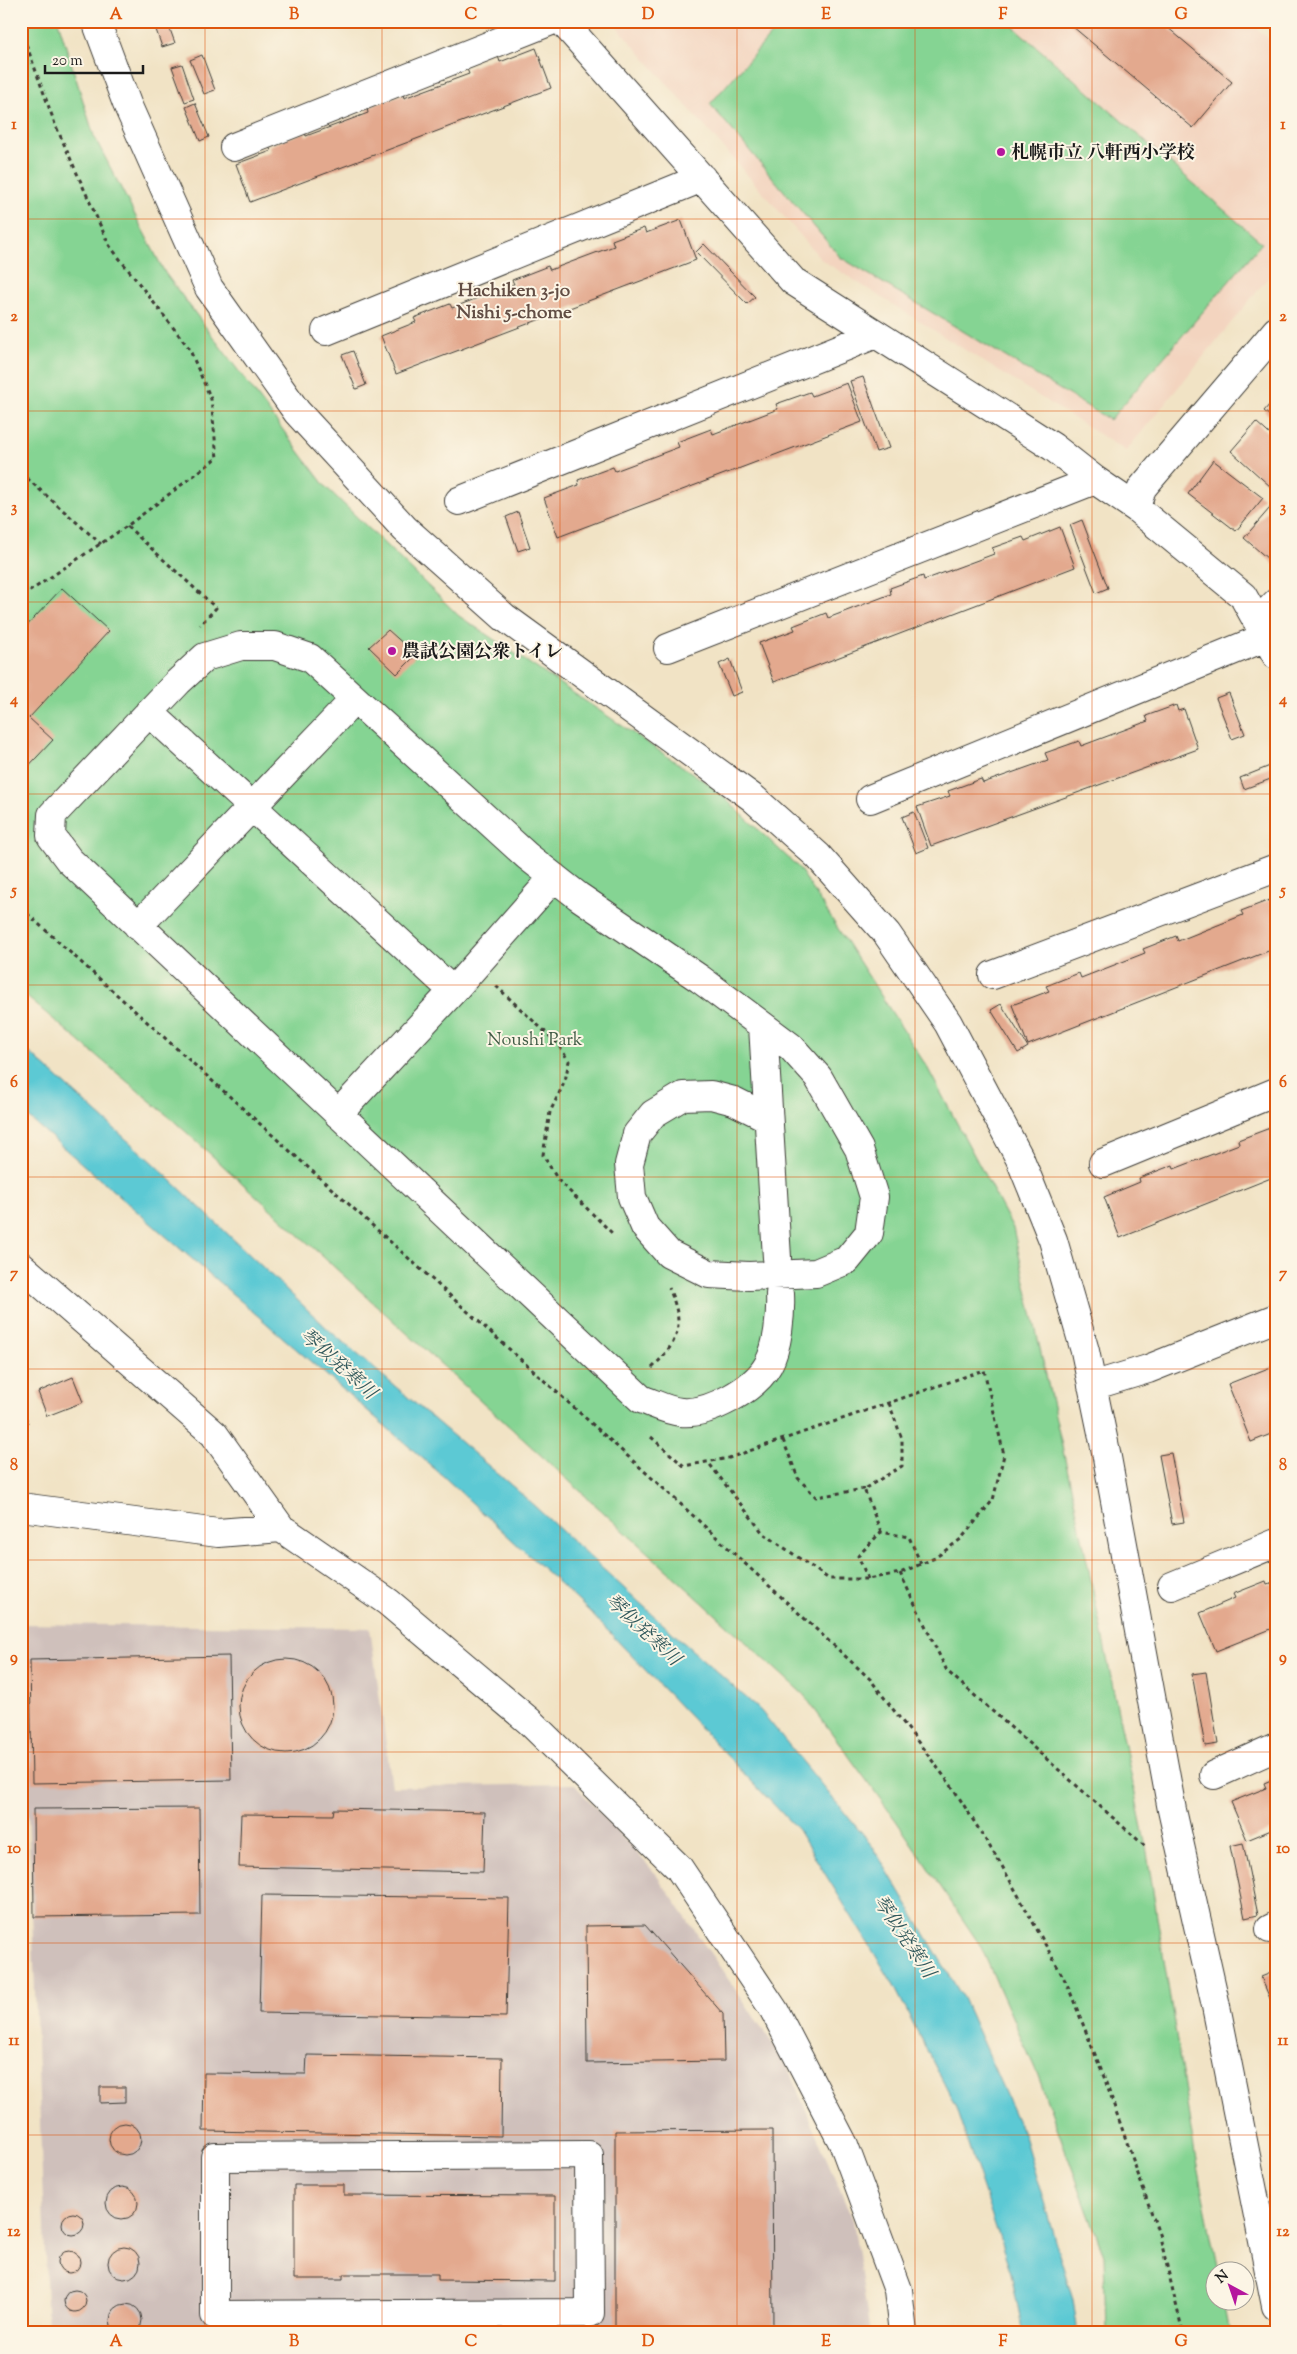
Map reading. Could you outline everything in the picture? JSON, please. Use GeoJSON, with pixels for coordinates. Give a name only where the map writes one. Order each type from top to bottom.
{"type":"FeatureCollection","features":[{"type":"Feature","properties":{"kind":"street"},"geometry":{"type":"LineString","coordinates":[[96,21],[127,104],[209,288],[296,412],[405,529],[504,617],[753,798],[818,856],[886,934],[948,1023],[1020,1159],[1053,1240],[1085,1351],[1106,1452],[1172,1810],[1216,2006],[1276,2306]]}},
{"type":"Feature","properties":{"kind":"street"},"geometry":{"type":"LineString","coordinates":[[234,147],[552,21]]}},
{"type":"Feature","properties":{"kind":"street"},"geometry":{"type":"LineString","coordinates":[[562,21],[793,281],[1053,448],[1136,508],[1243,596],[1269,629],[870,799]]}},
{"type":"Feature","properties":{"kind":"street"},"geometry":{"type":"LineString","coordinates":[[326,331],[702,178]]}},
{"type":"Feature","properties":{"kind":"street"},"geometry":{"type":"LineString","coordinates":[[1136,508],[1142,488],[1276,331]]}},
{"type":"Feature","properties":{"kind":"street"},"geometry":{"type":"LineString","coordinates":[[458,501],[876,334]]}},
{"type":"Feature","properties":{"kind":"street"},"geometry":{"type":"LineString","coordinates":[[668,648],[1095,480]]}},
{"type":"Feature","properties":{"kind":"street"},"geometry":{"type":"LineString","coordinates":[[768,1118],[734,1101],[711,1095],[683,1096],[652,1114],[637,1134],[629,1164],[632,1197],[646,1227],[669,1254],[709,1274],[749,1276],[816,1274],[847,1260],[869,1233],[874,1198],[858,1149],[818,1077],[791,1047],[527,856],[310,658],[275,646],[241,646],[205,657],[149,712],[52,815],[51,836],[69,860],[641,1399],[681,1412],[710,1409],[745,1389],[768,1365],[781,1320],[780,1294]]}},
{"type":"Feature","properties":{"kind":"street"},"geometry":{"type":"LineString","coordinates":[[138,926],[355,699]]}},
{"type":"Feature","properties":{"kind":"street"},"geometry":{"type":"LineString","coordinates":[[149,712],[453,991]]}},
{"type":"Feature","properties":{"kind":"street"},"geometry":{"type":"LineString","coordinates":[[993,975],[1276,868]]}},
{"type":"Feature","properties":{"kind":"street"},"geometry":{"type":"LineString","coordinates":[[338,1114],[453,991],[554,877]]}},
{"type":"Feature","properties":{"kind":"street"},"geometry":{"type":"LineString","coordinates":[[763,1026],[777,1258]]}},
{"type":"Feature","properties":{"kind":"street"},"geometry":{"type":"LineString","coordinates":[[1103,1163],[1276,1092]]}},
{"type":"Feature","properties":{"kind":"street"},"geometry":{"type":"LineString","coordinates":[[21,1266],[214,1434],[282,1528],[388,1602],[521,1714],[679,1868],[774,2010],[844,2145],[898,2290],[903,2333]]}},
{"type":"Feature","properties":{"kind":"street"},"geometry":{"type":"LineString","coordinates":[[1092,1386],[1148,1369],[1276,1318]]}},
{"type":"Feature","properties":{"kind":"street"},"geometry":{"type":"LineString","coordinates":[[21,1507],[218,1533],[282,1528]]}},
{"type":"Feature","properties":{"kind":"street"},"geometry":{"type":"LineString","coordinates":[[1172,1586],[1276,1543]]}},
{"type":"Feature","properties":{"kind":"street"},"geometry":{"type":"LineString","coordinates":[[1214,1775],[1276,1747]]}},
{"type":"Feature","properties":{"kind":"street"},"geometry":{"type":"LineString","coordinates":[[590,2155],[590,2313],[491,2323],[215,2314],[214,2157],[590,2155]]}},
{"type":"Feature","properties":{"kind":"path"},"geometry":{"type":"LineString","coordinates":[[21,30],[54,124],[109,245],[190,348],[211,399],[217,458],[127,526],[21,597]]}},
{"type":"Feature","properties":{"kind":"path"},"geometry":{"type":"LineString","coordinates":[[21,472],[101,544]]}},
{"type":"Feature","properties":{"kind":"path"},"geometry":{"type":"LineString","coordinates":[[127,526],[216,608],[196,629]]}},
{"type":"Feature","properties":{"kind":"path"},"geometry":{"type":"LineString","coordinates":[[21,908],[674,1498],[870,1679],[953,1788],[1002,1866],[1067,1984],[1104,2077],[1160,2237],[1183,2333]]}},
{"type":"Feature","properties":{"kind":"path"},"geometry":{"type":"LineString","coordinates":[[492,982],[557,1043],[569,1061],[566,1081],[550,1112],[543,1155],[558,1180],[613,1233]]}},
{"type":"Feature","properties":{"kind":"path"},"geometry":{"type":"LineString","coordinates":[[631,1390],[662,1358],[677,1336],[678,1310],[668,1287]]}},
{"type":"Feature","properties":{"kind":"path"},"geometry":{"type":"LineString","coordinates":[[984,1370],[1004,1455],[992,1500],[961,1539],[935,1558],[900,1573],[868,1579],[829,1579],[763,1533],[708,1462],[730,1458],[782,1440],[984,1370]]}},
{"type":"Feature","properties":{"kind":"path"},"geometry":{"type":"LineString","coordinates":[[782,1440],[798,1478],[816,1497],[864,1488],[902,1466],[902,1439],[889,1403]]}},
{"type":"Feature","properties":{"kind":"path"},"geometry":{"type":"LineString","coordinates":[[864,1488],[881,1532]]}},
{"type":"Feature","properties":{"kind":"path"},"geometry":{"type":"LineString","coordinates":[[868,1579],[858,1556],[881,1532]]}},
{"type":"Feature","properties":{"kind":"path"},"geometry":{"type":"LineString","coordinates":[[881,1532],[909,1537],[921,1564]]}},
{"type":"Feature","properties":{"kind":"path"},"geometry":{"type":"LineString","coordinates":[[900,1573],[947,1671],[1146,1847]]}},
{"type":"Feature","properties":{"kind":"shaded area","name":"札幌市立 八軒西小学校"},"geometry":{"type":"Polygon","coordinates":[[[612,21],[1248,21],[1276,45],[1276,268],[1126,451],[822,260],[612,21]]]}},
{"type":"Feature","properties":{"kind":"shaded area"},"geometry":{"type":"Polygon","coordinates":[[[21,1624],[370,1628],[392,1787],[574,1784],[655,1873],[786,2063],[853,2221],[870,2333],[48,2333],[21,1624]]]}},
{"type":"Feature","properties":{"kind":"green space","name":"Noushi Park"},"geometry":{"type":"Polygon","coordinates":[[[21,21],[58,21],[94,136],[165,273],[325,486],[459,616],[713,787],[799,868],[927,1067],[1013,1228],[1077,1513],[1146,1847],[1196,2161],[1216,2262],[1204,2262],[1204,2312],[1226,2312],[1230,2333],[1106,2333],[1104,2255],[1037,2073],[980,1945],[897,1822],[804,1695],[174,1121],[21,992],[21,21]]]}},
{"type":"Feature","properties":{"kind":"green space","name":"札幌市立 八軒西小学校"},"geometry":{"type":"Polygon","coordinates":[[[783,21],[1007,21],[1262,243],[1110,420],[840,257],[710,104],[783,21]]]}},
{"type":"Feature","properties":{"kind":"water","name":"琴似発寒川"},"geometry":{"type":"Polygon","coordinates":[[[21,1045],[155,1165],[329,1330],[518,1491],[760,1710],[873,1847],[963,1998],[1024,2136],[1073,2300],[1078,2333],[1023,2333],[1011,2273],[955,2105],[892,1982],[798,1830],[588,1610],[443,1476],[21,1111],[21,1045]]]}},
{"type":"Feature","properties":{"kind":"building"},"geometry":{"type":"Polygon","coordinates":[[[153,21],[167,21],[175,43],[162,47],[153,21]]]}},
{"type":"Feature","properties":{"kind":"building"},"geometry":{"type":"Polygon","coordinates":[[[1066,21],[1160,21],[1232,82],[1193,128],[1066,21]]]}},
{"type":"Feature","properties":{"kind":"building"},"geometry":{"type":"Polygon","coordinates":[[[536,48],[551,88],[250,202],[236,164],[271,151],[269,146],[305,132],[306,136],[368,113],[367,108],[403,94],[404,98],[469,74],[467,69],[498,56],[500,62],[536,48]]]}},
{"type":"Feature","properties":{"kind":"building"},"geometry":{"type":"Polygon","coordinates":[[[202,55],[215,90],[204,94],[190,60],[202,55]]]}},
{"type":"Feature","properties":{"kind":"building"},"geometry":{"type":"Polygon","coordinates":[[[182,64],[194,99],[185,102],[172,67],[182,64]]]}},
{"type":"Feature","properties":{"kind":"building"},"geometry":{"type":"Polygon","coordinates":[[[195,103],[209,137],[200,141],[186,107],[195,103]]]}},
{"type":"Feature","properties":{"kind":"building"},"geometry":{"type":"Polygon","coordinates":[[[681,220],[696,260],[396,374],[381,336],[416,322],[414,318],[450,304],[452,308],[514,284],[512,280],[548,266],[550,270],[614,246],[612,240],[644,228],[646,233],[681,220]]]}},
{"type":"Feature","properties":{"kind":"building"},"geometry":{"type":"Polygon","coordinates":[[[704,244],[755,297],[747,304],[696,252],[704,244]]]}},
{"type":"Feature","properties":{"kind":"building"},"geometry":{"type":"Polygon","coordinates":[[[353,351],[366,385],[356,389],[342,355],[353,351]]]}},
{"type":"Feature","properties":{"kind":"building"},"geometry":{"type":"Polygon","coordinates":[[[863,377],[889,448],[876,452],[850,381],[863,377]]]}},
{"type":"Feature","properties":{"kind":"building"},"geometry":{"type":"Polygon","coordinates":[[[847,383],[862,422],[558,537],[544,498],[579,485],[578,480],[613,467],[615,471],[679,447],[677,442],[711,429],[713,434],[778,409],[776,404],[810,392],[812,396],[847,383]]]}},
{"type":"Feature","properties":{"kind":"building"},"geometry":{"type":"Polygon","coordinates":[[[1276,397],[1276,421],[1264,411],[1276,397]]]}},
{"type":"Feature","properties":{"kind":"building"},"geometry":{"type":"Polygon","coordinates":[[[1256,422],[1276,440],[1276,482],[1271,487],[1231,451],[1256,422]]]}},
{"type":"Feature","properties":{"kind":"building"},"geometry":{"type":"Polygon","coordinates":[[[1213,460],[1263,498],[1236,531],[1188,494],[1213,460]]]}},
{"type":"Feature","properties":{"kind":"building"},"geometry":{"type":"Polygon","coordinates":[[[1276,501],[1276,566],[1244,538],[1276,501]]]}},
{"type":"Feature","properties":{"kind":"building"},"geometry":{"type":"Polygon","coordinates":[[[518,512],[530,547],[518,551],[506,517],[518,512]]]}},
{"type":"Feature","properties":{"kind":"building"},"geometry":{"type":"Polygon","coordinates":[[[1082,520],[1108,588],[1096,593],[1070,525],[1082,520]]]}},
{"type":"Feature","properties":{"kind":"building"},"geometry":{"type":"Polygon","coordinates":[[[1060,527],[1075,567],[774,682],[759,643],[795,630],[793,626],[826,613],[828,618],[891,594],[890,588],[923,576],[924,580],[994,554],[992,548],[1023,537],[1025,541],[1060,527]]]}},
{"type":"Feature","properties":{"kind":"building"},"geometry":{"type":"Polygon","coordinates":[[[62,588],[109,631],[29,718],[53,740],[21,774],[21,632],[62,588]]]}},
{"type":"Feature","properties":{"kind":"building","name":"農試公園公衆トイレ"},"geometry":{"type":"Polygon","coordinates":[[[388,630],[416,655],[397,674],[369,647],[388,630]]]}},
{"type":"Feature","properties":{"kind":"building"},"geometry":{"type":"Polygon","coordinates":[[[730,659],[742,692],[732,696],[719,664],[730,659]]]}},
{"type":"Feature","properties":{"kind":"building"},"geometry":{"type":"Polygon","coordinates":[[[1229,693],[1245,734],[1232,739],[1216,698],[1229,693]]]}},
{"type":"Feature","properties":{"kind":"building"},"geometry":{"type":"Polygon","coordinates":[[[1176,705],[1178,711],[1184,709],[1198,749],[931,846],[917,807],[950,796],[948,791],[981,779],[983,783],[1048,760],[1045,753],[1079,741],[1081,746],[1148,721],[1146,716],[1176,705]]]}},
{"type":"Feature","properties":{"kind":"building"},"geometry":{"type":"Polygon","coordinates":[[[1275,764],[1276,777],[1244,789],[1240,778],[1275,764]]]}},
{"type":"Feature","properties":{"kind":"building"},"geometry":{"type":"Polygon","coordinates":[[[914,812],[928,848],[916,853],[902,817],[914,812]]]}},
{"type":"Feature","properties":{"kind":"building"},"geometry":{"type":"Polygon","coordinates":[[[1275,898],[1276,948],[1028,1045],[1012,1005],[1049,991],[1046,986],[1079,973],[1081,978],[1145,953],[1143,949],[1176,936],[1178,941],[1243,915],[1241,911],[1275,898]]]}},
{"type":"Feature","properties":{"kind":"building"},"geometry":{"type":"Polygon","coordinates":[[[1001,1004],[1028,1047],[1018,1053],[991,1010],[1001,1004]]]}},
{"type":"Feature","properties":{"kind":"building"},"geometry":{"type":"Polygon","coordinates":[[[1270,1128],[1271,1131],[1276,1129],[1276,1176],[1120,1238],[1104,1197],[1140,1182],[1139,1178],[1173,1165],[1174,1169],[1239,1144],[1238,1140],[1270,1128]]]}},
{"type":"Feature","properties":{"kind":"building"},"geometry":{"type":"Polygon","coordinates":[[[1276,1365],[1276,1432],[1251,1442],[1228,1384],[1276,1365]]]}},
{"type":"Feature","properties":{"kind":"building"},"geometry":{"type":"Polygon","coordinates":[[[73,1377],[83,1402],[47,1416],[38,1392],[73,1377]]]}},
{"type":"Feature","properties":{"kind":"building"},"geometry":{"type":"Polygon","coordinates":[[[21,1397],[28,1423],[21,1425],[21,1397]]]}},
{"type":"Feature","properties":{"kind":"building"},"geometry":{"type":"Polygon","coordinates":[[[1171,1453],[1184,1522],[1172,1524],[1159,1455],[1171,1453]]]}},
{"type":"Feature","properties":{"kind":"building"},"geometry":{"type":"Polygon","coordinates":[[[1266,1581],[1267,1585],[1276,1582],[1276,1627],[1216,1651],[1200,1613],[1235,1598],[1233,1594],[1266,1581]]]}},
{"type":"Feature","properties":{"kind":"building"},"geometry":{"type":"Polygon","coordinates":[[[229,1656],[231,1780],[32,1783],[30,1660],[229,1656]]]}},
{"type":"Feature","properties":{"kind":"building"},"geometry":{"type":"Polygon","coordinates":[[[286,1659],[304,1662],[320,1672],[330,1688],[333,1706],[330,1724],[320,1740],[304,1750],[286,1753],[268,1750],[252,1740],[242,1724],[239,1706],[242,1688],[252,1672],[268,1662],[286,1659]]]}},
{"type":"Feature","properties":{"kind":"building"},"geometry":{"type":"Polygon","coordinates":[[[1206,1672],[1218,1744],[1205,1746],[1192,1674],[1206,1672]]]}},
{"type":"Feature","properties":{"kind":"building"},"geometry":{"type":"Polygon","coordinates":[[[1276,1778],[1276,1828],[1247,1840],[1231,1802],[1266,1788],[1264,1783],[1276,1778]]]}},
{"type":"Feature","properties":{"kind":"building"},"geometry":{"type":"Polygon","coordinates":[[[199,1808],[200,1915],[34,1917],[33,1809],[199,1808]]]}},
{"type":"Feature","properties":{"kind":"building"},"geometry":{"type":"Polygon","coordinates":[[[334,1809],[485,1812],[483,1872],[239,1867],[241,1814],[333,1815],[334,1809]]]}},
{"type":"Feature","properties":{"kind":"building"},"geometry":{"type":"Polygon","coordinates":[[[1243,1843],[1258,1915],[1245,1918],[1230,1846],[1243,1843]]]}},
{"type":"Feature","properties":{"kind":"building"},"geometry":{"type":"Polygon","coordinates":[[[262,1895],[509,1898],[506,2017],[259,2013],[262,1895]]]}},
{"type":"Feature","properties":{"kind":"building"},"geometry":{"type":"Polygon","coordinates":[[[645,1925],[723,2014],[724,2061],[587,2063],[586,1926],[645,1925]]]}},
{"type":"Feature","properties":{"kind":"building"},"geometry":{"type":"Polygon","coordinates":[[[1276,1971],[1276,2013],[1261,1977],[1276,1971]]]}},
{"type":"Feature","properties":{"kind":"building"},"geometry":{"type":"Polygon","coordinates":[[[307,2055],[502,2058],[501,2136],[203,2131],[204,2073],[306,2074],[307,2055]]]}},
{"type":"Feature","properties":{"kind":"building"},"geometry":{"type":"Polygon","coordinates":[[[100,2087],[125,2087],[125,2102],[100,2103],[100,2087]]]}},
{"type":"Feature","properties":{"kind":"building"},"geometry":{"type":"Polygon","coordinates":[[[125,2123],[137,2127],[141,2139],[137,2151],[125,2155],[113,2151],[109,2139],[113,2127],[125,2123]]]}},
{"type":"Feature","properties":{"kind":"building"},"geometry":{"type":"Polygon","coordinates":[[[772,2130],[773,2333],[615,2333],[615,2131],[772,2130]]]}},
{"type":"Feature","properties":{"kind":"building"},"geometry":{"type":"Polygon","coordinates":[[[294,2185],[344,2185],[344,2195],[555,2196],[555,2281],[438,2280],[438,2274],[343,2274],[343,2279],[294,2279],[294,2185]]]}},
{"type":"Feature","properties":{"kind":"building"},"geometry":{"type":"Polygon","coordinates":[[[122,2187],[134,2191],[138,2203],[134,2215],[122,2219],[110,2215],[106,2203],[110,2191],[122,2187]]]}},
{"type":"Feature","properties":{"kind":"building"},"geometry":{"type":"Polygon","coordinates":[[[73,2213],[81,2216],[84,2224],[81,2232],[73,2235],[65,2232],[62,2224],[65,2216],[73,2213]]]}},
{"type":"Feature","properties":{"kind":"building"},"geometry":{"type":"Polygon","coordinates":[[[124,2247],[130,2248],[135,2252],[139,2257],[139,2269],[135,2274],[130,2278],[124,2279],[118,2278],[113,2274],[109,2269],[108,2263],[109,2257],[113,2252],[118,2248],[124,2247]]]}},
{"type":"Feature","properties":{"kind":"building"},"geometry":{"type":"Polygon","coordinates":[[[69,2251],[77,2254],[80,2262],[77,2270],[69,2273],[61,2270],[58,2262],[61,2254],[69,2251]]]}},
{"type":"Feature","properties":{"kind":"building"},"geometry":{"type":"Polygon","coordinates":[[[75,2290],[83,2293],[86,2301],[83,2309],[75,2312],[67,2309],[64,2301],[67,2293],[75,2290]]]}},
{"type":"Feature","properties":{"kind":"building"},"geometry":{"type":"Polygon","coordinates":[[[126,2304],[132,2305],[137,2309],[141,2314],[141,2326],[137,2331],[132,2335],[126,2336],[120,2335],[115,2331],[111,2326],[110,2320],[111,2314],[115,2309],[120,2305],[126,2304]]]}},
{"type":"Feature","properties":{"kind":"place","name":"札幌市立 八軒西小学校"},"geometry":{"type":"Point","coordinates":[1001,152]}},
{"type":"Feature","properties":{"kind":"place","name":"農試公園公衆トイレ"},"geometry":{"type":"Point","coordinates":[392,651]}},
{"type":"Feature","properties":{"kind":"district","name":"Hachiken 3-jo Nishi 5-chome"},"geometry":{"type":"Point","coordinates":[514,300]}}]}
